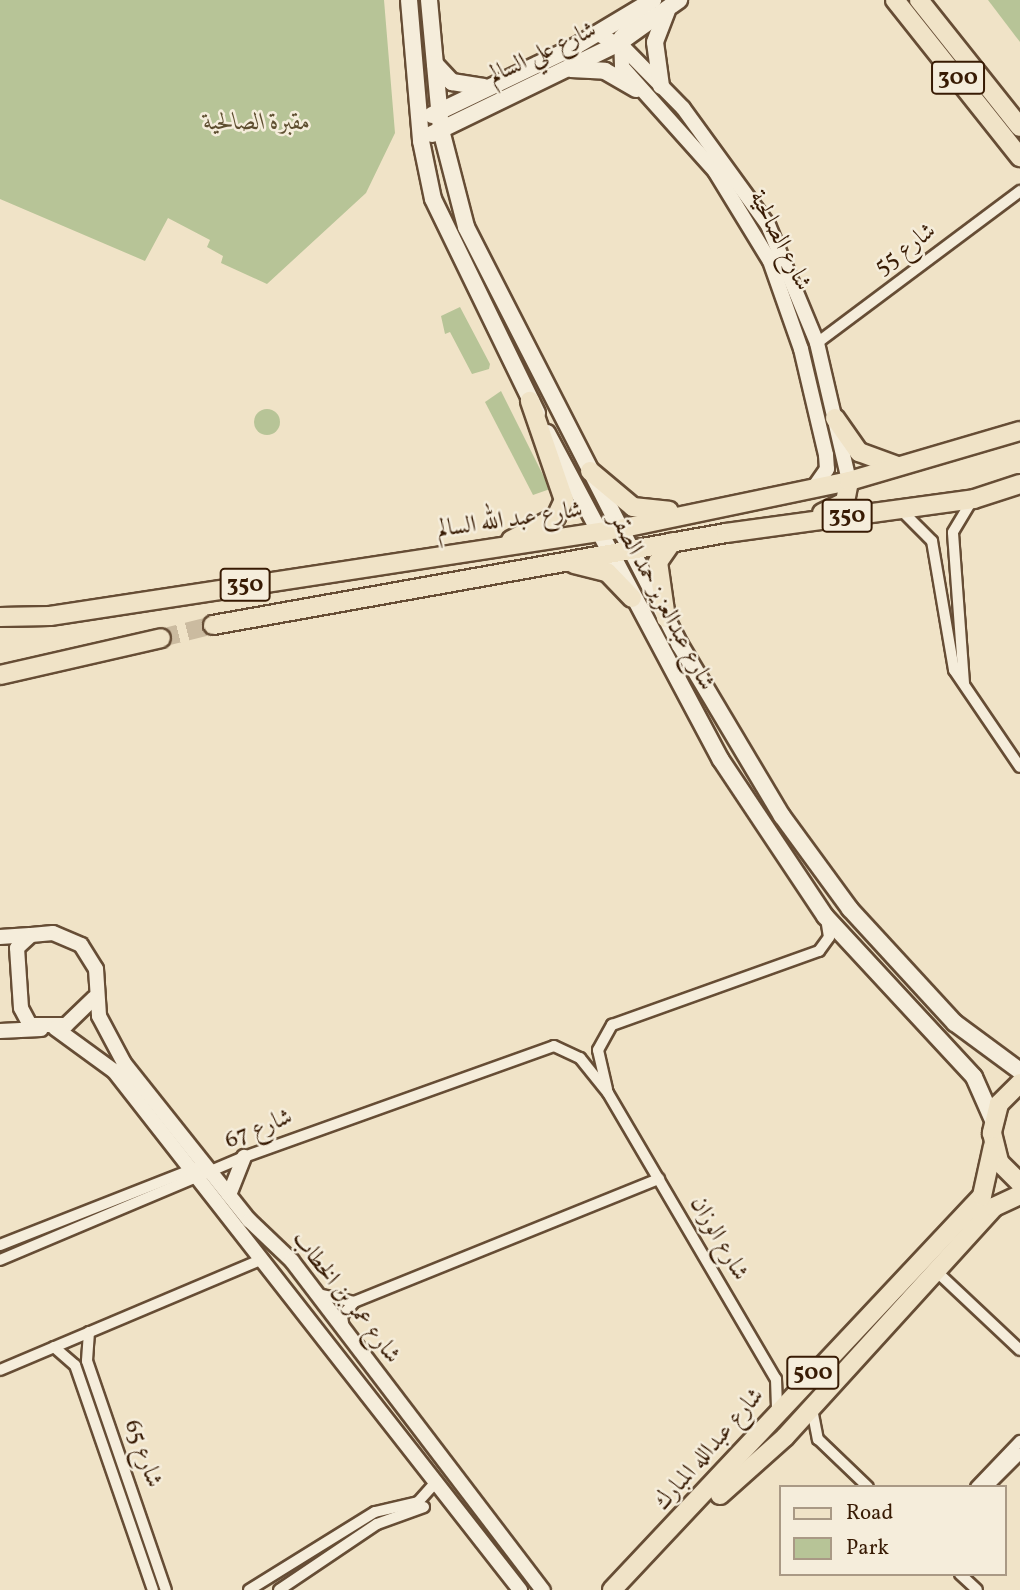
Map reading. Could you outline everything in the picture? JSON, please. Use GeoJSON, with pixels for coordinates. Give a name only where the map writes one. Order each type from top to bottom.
{"type":"FeatureCollection","features":[{"type":"Feature","properties":{"kind":"main road","name":"شارع عبدالعزيز حمد الصقر"},"geometry":{"type":"LineString","coordinates":[[429,0],[435,63],[426,117],[433,134],[446,232],[509,362],[713,748],[825,916],[974,1077],[993,1120]]}},
{"type":"Feature","properties":{"kind":"main road","name":"شارع علي السالم"},"geometry":{"type":"LineString","coordinates":[[433,134],[653,0]]}},
{"type":"Feature","properties":{"kind":"main road","name":"300"},"geometry":{"type":"LineString","coordinates":[[895,0],[1020,158]]}},
{"type":"Feature","properties":{"kind":"main road","name":"300"},"geometry":{"type":"LineString","coordinates":[[919,0],[1020,127]]}},
{"type":"Feature","properties":{"kind":"main road","name":"شارع عبدالعزيز حمد الصقر"},"geometry":{"type":"LineString","coordinates":[[410,4],[426,117],[454,214],[466,227],[666,618],[782,816],[850,909],[956,1023],[1020,1071]]}},
{"type":"Feature","properties":{"kind":"main road"},"geometry":{"type":"LineString","coordinates":[[662,86],[655,42],[674,4]]}},
{"type":"Feature","properties":{"kind":"main road","name":"شارع علي السالم"},"geometry":{"type":"LineString","coordinates":[[426,117],[490,86],[568,68],[619,43],[674,4]]}},
{"type":"Feature","properties":{"kind":"main road"},"geometry":{"type":"LineString","coordinates":[[435,63],[452,82],[490,86]]}},
{"type":"Feature","properties":{"kind":"main road"},"geometry":{"type":"LineString","coordinates":[[568,68],[605,71],[636,89]]}},
{"type":"Feature","properties":{"kind":"main road"},"geometry":{"type":"LineString","coordinates":[[509,362],[558,442],[575,442]]}},
{"type":"Feature","properties":{"kind":"main road"},"geometry":{"type":"LineString","coordinates":[[491,549],[552,520],[563,508],[563,489],[530,401]]}},
{"type":"Feature","properties":{"kind":"main road"},"geometry":{"type":"LineString","coordinates":[[835,418],[859,452],[901,466]]}},
{"type":"Feature","properties":{"kind":"main road","name":"شارع عبد الله السالم"},"geometry":{"type":"LineString","coordinates":[[213,625],[532,566],[625,539],[708,510],[733,508],[849,481],[1019,432]]}},
{"type":"Feature","properties":{"kind":"main road"},"geometry":{"type":"LineString","coordinates":[[590,471],[635,508],[708,510]]}},
{"type":"Feature","properties":{"kind":"main road"},"geometry":{"type":"LineString","coordinates":[[726,533],[841,506],[849,481]]}},
{"type":"Feature","properties":{"kind":"main road","name":"شارع عبد الله السالم"},"geometry":{"type":"LineString","coordinates":[[625,539],[672,542],[974,499],[1020,484]]}},
{"type":"Feature","properties":{"kind":"main road"},"geometry":{"type":"LineString","coordinates":[[625,539],[704,523],[733,508]]}},
{"type":"Feature","properties":{"kind":"main road"},"geometry":{"type":"LineString","coordinates":[[666,618],[658,566],[672,542]]}},
{"type":"Feature","properties":{"kind":"main road"},"geometry":{"type":"LineString","coordinates":[[476,576],[510,561],[604,543]]}},
{"type":"Feature","properties":{"kind":"main road","name":"شارع عبد الله السالم"},"geometry":{"type":"LineString","coordinates":[[0,617],[50,616],[491,549],[604,543]]}},
{"type":"Feature","properties":{"kind":"main road"},"geometry":{"type":"LineString","coordinates":[[532,566],[595,566],[632,598]]}},
{"type":"Feature","properties":{"kind":"main road"},"geometry":{"type":"LineString","coordinates":[[0,675],[160,638]]}},
{"type":"Feature","properties":{"kind":"main road"},"geometry":{"type":"LineString","coordinates":[[993,1120],[1020,1083]]}},
{"type":"Feature","properties":{"kind":"main road","name":"شارع عبدالله المبارك"},"geometry":{"type":"LineString","coordinates":[[612,1590],[720,1481],[750,1439],[982,1196],[993,1146],[993,1120]]}},
{"type":"Feature","properties":{"kind":"main road"},"geometry":{"type":"LineString","coordinates":[[993,1146],[1020,1183]]}},
{"type":"Feature","properties":{"kind":"main road","name":"شارع عبدالله المبارك"},"geometry":{"type":"LineString","coordinates":[[632,1590],[785,1437],[934,1269],[994,1207],[1020,1195]]}},
{"type":"Feature","properties":{"kind":"main road"},"geometry":{"type":"LineString","coordinates":[[827,1360],[839,1362],[842,1374]]}},
{"type":"Feature","properties":{"kind":"main road"},"geometry":{"type":"LineString","coordinates":[[750,1439],[753,1451],[767,1455]]}},
{"type":"Feature","properties":{"kind":"street"},"geometry":{"type":"LineString","coordinates":[[619,43],[653,0]]}},
{"type":"Feature","properties":{"kind":"street","name":"شارع الصالحية"},"geometry":{"type":"LineString","coordinates":[[598,34],[619,43],[662,86],[768,225],[817,343],[849,481]]}},
{"type":"Feature","properties":{"kind":"street","name":"شارع الصالحية"},"geometry":{"type":"LineString","coordinates":[[619,43],[622,67],[636,89],[715,171],[780,286],[826,454],[827,469],[813,489]]}},
{"type":"Feature","properties":{"kind":"street","name":"شارع 55"},"geometry":{"type":"LineString","coordinates":[[817,343],[1020,191]]}},
{"type":"Feature","properties":{"kind":"street"},"geometry":{"type":"LineString","coordinates":[[780,286],[804,340],[817,343]]}},
{"type":"Feature","properties":{"kind":"street"},"geometry":{"type":"LineString","coordinates":[[964,683],[953,550],[955,522],[974,499]]}},
{"type":"Feature","properties":{"kind":"street"},"geometry":{"type":"LineString","coordinates":[[901,509],[929,533],[950,658],[1020,768]]}},
{"type":"Feature","properties":{"kind":"street"},"geometry":{"type":"LineString","coordinates":[[934,551],[944,544],[953,550]]}},
{"type":"Feature","properties":{"kind":"street","name":"شارع الوزان"},"geometry":{"type":"LineString","coordinates":[[608,1093],[598,1049],[612,1025],[819,951],[829,937],[825,916]]}},
{"type":"Feature","properties":{"kind":"street"},"geometry":{"type":"LineString","coordinates":[[0,937],[53,933],[81,945],[96,969],[94,998],[79,1019],[48,1029],[0,1031]]}},
{"type":"Feature","properties":{"kind":"street"},"geometry":{"type":"LineString","coordinates":[[31,935],[16,955],[20,1008],[30,1025],[48,1029]]}},
{"type":"Feature","properties":{"kind":"street","name":"شارع عمر بن الخطاب"},"geometry":{"type":"LineString","coordinates":[[94,998],[107,1035],[261,1260],[344,1371],[437,1481],[520,1590]]}},
{"type":"Feature","properties":{"kind":"street","name":"شارع عمر بن الخطاب"},"geometry":{"type":"LineString","coordinates":[[48,1029],[89,1049],[202,1171],[229,1195],[292,1261],[542,1590]]}},
{"type":"Feature","properties":{"kind":"street"},"geometry":{"type":"LineString","coordinates":[[89,1049],[107,1035]]}},
{"type":"Feature","properties":{"kind":"street","name":"شارع الوزان"},"geometry":{"type":"LineString","coordinates":[[538,1048],[554,1046],[580,1058],[608,1093],[776,1379],[777,1411]]}},
{"type":"Feature","properties":{"kind":"street","name":"شارع 67"},"geometry":{"type":"LineString","coordinates":[[0,1245],[538,1048]]}},
{"type":"Feature","properties":{"kind":"street"},"geometry":{"type":"LineString","coordinates":[[229,1195],[244,1157]]}},
{"type":"Feature","properties":{"kind":"street","name":"شارع 67"},"geometry":{"type":"LineString","coordinates":[[0,1260],[202,1171]]}},
{"type":"Feature","properties":{"kind":"street"},"geometry":{"type":"LineString","coordinates":[[344,1330],[342,1316],[354,1302],[659,1179]]}},
{"type":"Feature","properties":{"kind":"street"},"geometry":{"type":"LineString","coordinates":[[0,1370],[261,1260]]}},
{"type":"Feature","properties":{"kind":"street"},"geometry":{"type":"LineString","coordinates":[[275,1278],[278,1263],[292,1261]]}},
{"type":"Feature","properties":{"kind":"street"},"geometry":{"type":"LineString","coordinates":[[934,1269],[1020,1350]]}},
{"type":"Feature","properties":{"kind":"street"},"geometry":{"type":"LineString","coordinates":[[317,1294],[354,1302]]}},
{"type":"Feature","properties":{"kind":"street","name":"شارع 65"},"geometry":{"type":"LineString","coordinates":[[89,1332],[87,1361],[166,1590]]}},
{"type":"Feature","properties":{"kind":"street","name":"شارع 65"},"geometry":{"type":"LineString","coordinates":[[54,1347],[75,1365],[153,1590]]}},
{"type":"Feature","properties":{"kind":"street"},"geometry":{"type":"LineString","coordinates":[[344,1371],[360,1369],[363,1354]]}},
{"type":"Feature","properties":{"kind":"street"},"geometry":{"type":"LineString","coordinates":[[811,1409],[818,1439]]}},
{"type":"Feature","properties":{"kind":"street"},"geometry":{"type":"LineString","coordinates":[[785,1437],[803,1433],[818,1439],[866,1485]]}},
{"type":"Feature","properties":{"kind":"street"},"geometry":{"type":"LineString","coordinates":[[978,1485],[1020,1441]]}},
{"type":"Feature","properties":{"kind":"street"},"geometry":{"type":"LineString","coordinates":[[989,1485],[1020,1454]]}},
{"type":"Feature","properties":{"kind":"street"},"geometry":{"type":"LineString","coordinates":[[249,1590],[375,1513],[418,1502],[437,1481]]}},
{"type":"Feature","properties":{"kind":"street"},"geometry":{"type":"LineString","coordinates":[[279,1590],[383,1521],[449,1496]]}},
{"type":"Feature","properties":{"kind":"street"},"geometry":{"type":"LineString","coordinates":[[962,1576],[977,1590]]}},
{"type":"Feature","properties":{"kind":"green space","name":"مقبرة الصالحية"},"geometry":{"type":"Polygon","coordinates":[[[0,0],[384,0],[395,133],[366,193],[267,284],[221,263],[223,256],[207,247],[210,240],[168,218],[145,261],[0,199],[0,0]]]}},
{"type":"Feature","properties":{"kind":"green space"},"geometry":{"type":"Polygon","coordinates":[[[988,0],[1020,0],[1020,42],[988,0]]]}},
{"type":"Feature","properties":{"kind":"green space"},"geometry":{"type":"Polygon","coordinates":[[[460,307],[490,364],[489,369],[472,374],[450,332],[445,334],[441,316],[460,307]]]}},
{"type":"Feature","properties":{"kind":"green space"},"geometry":{"type":"Polygon","coordinates":[[[501,391],[550,489],[533,495],[485,402],[501,391]]]}},
{"type":"Feature","properties":{"kind":"green space"},"geometry":{"type":"Polygon","coordinates":[[[267,409],[276,413],[280,422],[276,431],[267,435],[258,431],[254,422],[258,413],[267,409]]]}},
{"type":"Feature","properties":{"kind":"tunnel"},"geometry":{"type":"LineString","coordinates":[[161,638],[213,625]]}}]}
